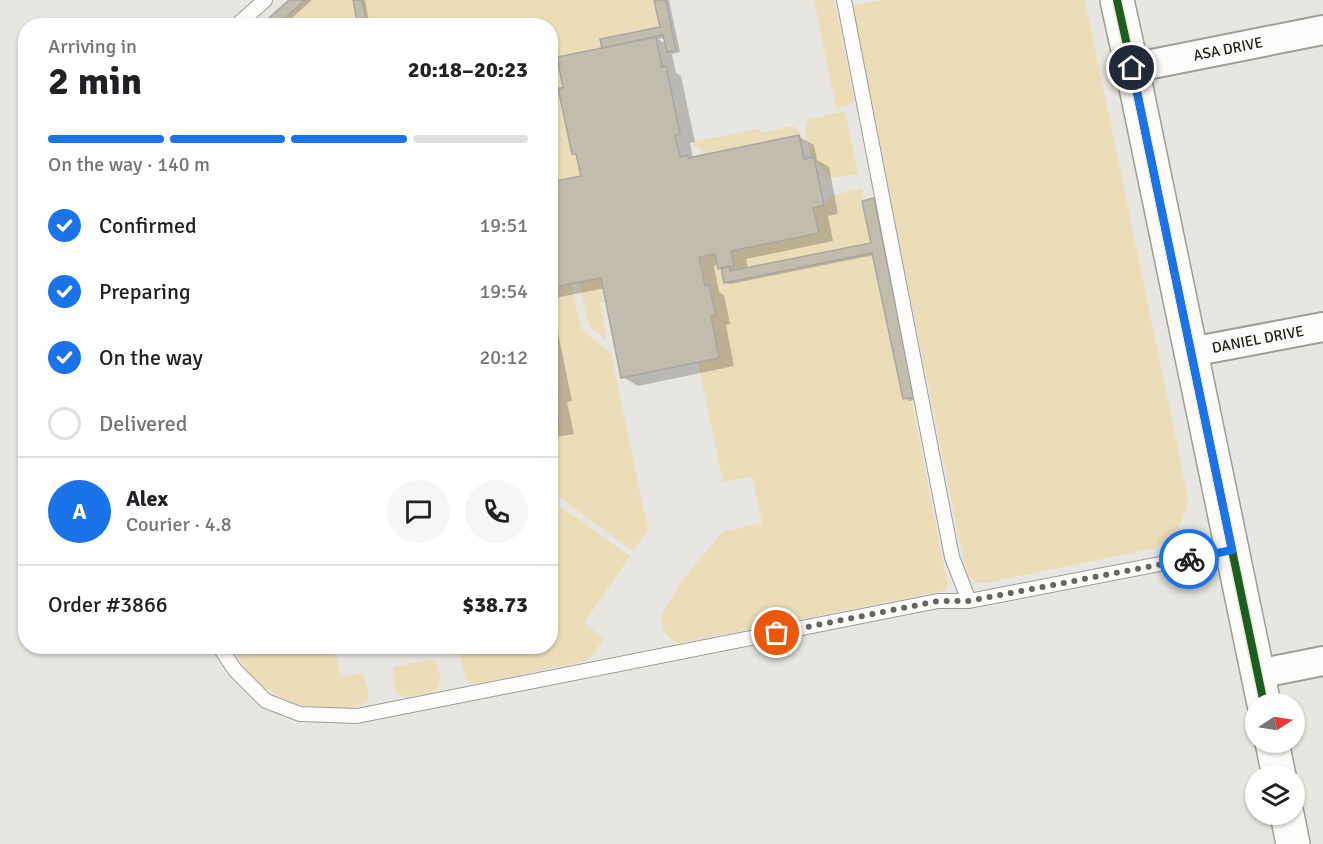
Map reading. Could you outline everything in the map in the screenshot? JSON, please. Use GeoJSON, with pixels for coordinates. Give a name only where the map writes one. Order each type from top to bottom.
{"type":"FeatureCollection","features":[{"type":"Feature","properties":{"kind":"street"},"geometry":{"type":"LineString","coordinates":[[1117,0],[1261,688],[1323,661]]}},
{"type":"Feature","properties":{"kind":"street","name":"ASA DRIVE"},"geometry":{"type":"LineString","coordinates":[[1132,68],[1323,30]]}},
{"type":"Feature","properties":{"kind":"street","name":"DANIEL DRIVE"},"geometry":{"type":"LineString","coordinates":[[1191,352],[1323,327]]}},
{"type":"Feature","properties":{"kind":"street"},"geometry":{"type":"LineString","coordinates":[[1289,825],[1293,844]]}},
{"type":"Feature","properties":{"kind":"lane"},"geometry":{"type":"LineString","coordinates":[[245,18],[266,0]]}},
{"type":"Feature","properties":{"kind":"lane"},"geometry":{"type":"LineString","coordinates":[[844,0],[952,557],[969,601]]}},
{"type":"Feature","properties":{"kind":"lane"},"geometry":{"type":"LineString","coordinates":[[224,654],[235,670],[266,701],[300,714],[357,716],[938,601],[969,601],[1232,550]]}},
{"type":"Feature","properties":{"kind":"shaded area"},"geometry":{"type":"Polygon","coordinates":[[[305,0],[353,0],[356,18],[285,18],[305,0]]]}},
{"type":"Feature","properties":{"kind":"shaded area"},"geometry":{"type":"Polygon","coordinates":[[[362,0],[654,0],[660,27],[600,39],[602,48],[558,57],[558,18],[366,18],[362,0]]]}},
{"type":"Feature","properties":{"kind":"shaded area"},"geometry":{"type":"Polygon","coordinates":[[[814,0],[834,0],[855,103],[836,108],[814,0]]]}},
{"type":"Feature","properties":{"kind":"shaded area"},"geometry":{"type":"Polygon","coordinates":[[[882,0],[1085,0],[1188,498],[1178,528],[1155,548],[986,583],[975,581],[966,572],[851,6],[882,0]]]}},
{"type":"Feature","properties":{"kind":"shaded area"},"geometry":{"type":"Polygon","coordinates":[[[558,62],[563,88],[559,89],[572,154],[576,154],[581,176],[558,181],[558,62]]]}},
{"type":"Feature","properties":{"kind":"shaded area"},"geometry":{"type":"Polygon","coordinates":[[[845,111],[858,174],[831,178],[814,157],[811,157],[805,130],[808,120],[845,111]]]}},
{"type":"Feature","properties":{"kind":"shaded area"},"geometry":{"type":"Polygon","coordinates":[[[791,126],[799,130],[803,144],[801,144],[799,135],[703,155],[700,148],[694,146],[693,142],[758,129],[763,133],[791,126]]]}},
{"type":"Feature","properties":{"kind":"shaded area"},"geometry":{"type":"Polygon","coordinates":[[[862,189],[864,200],[862,201],[871,243],[730,271],[729,266],[734,265],[731,251],[818,233],[813,208],[824,205],[833,195],[862,189]]]}},
{"type":"Feature","properties":{"kind":"shaded area"},"geometry":{"type":"Polygon","coordinates":[[[872,253],[903,399],[911,398],[948,586],[943,591],[679,643],[665,632],[661,615],[681,582],[722,532],[762,523],[752,476],[723,482],[698,362],[719,358],[711,316],[715,315],[710,285],[705,286],[699,257],[715,254],[724,282],[872,253]]]}},
{"type":"Feature","properties":{"kind":"shaded area"},"geometry":{"type":"Polygon","coordinates":[[[601,278],[606,302],[600,303],[606,337],[604,338],[589,326],[579,282],[601,278]]]}},
{"type":"Feature","properties":{"kind":"shaded area"},"geometry":{"type":"Polygon","coordinates":[[[571,284],[581,329],[611,354],[648,530],[633,551],[558,496],[558,287],[571,284]]]}},
{"type":"Feature","properties":{"kind":"shaded area"},"geometry":{"type":"Polygon","coordinates":[[[558,505],[630,556],[584,623],[604,639],[591,657],[585,661],[477,684],[466,680],[460,654],[558,654],[558,505]]]}},
{"type":"Feature","properties":{"kind":"shaded area"},"geometry":{"type":"Polygon","coordinates":[[[237,654],[335,654],[340,677],[363,674],[368,698],[363,704],[344,709],[309,707],[276,695],[256,680],[237,654]]]}},
{"type":"Feature","properties":{"kind":"shaded area"},"geometry":{"type":"Polygon","coordinates":[[[431,660],[439,671],[440,683],[437,689],[430,693],[409,697],[401,695],[393,680],[393,668],[431,660]]]}},
{"type":"Feature","properties":{"kind":"building"},"geometry":{"type":"Polygon","coordinates":[[[289,0],[305,0],[285,18],[269,18],[289,0]]]}},
{"type":"Feature","properties":{"kind":"building"},"geometry":{"type":"Polygon","coordinates":[[[353,0],[362,0],[365,18],[356,18],[353,0]]]}},
{"type":"Feature","properties":{"kind":"building"},"geometry":{"type":"Polygon","coordinates":[[[654,0],[666,0],[676,50],[667,52],[663,35],[602,48],[600,39],[660,27],[654,0]]]}},
{"type":"Feature","properties":{"kind":"building"},"geometry":{"type":"Polygon","coordinates":[[[656,37],[662,67],[666,66],[680,134],[675,135],[680,157],[688,155],[688,158],[799,135],[804,159],[814,157],[824,205],[813,208],[819,233],[731,251],[734,266],[718,269],[715,254],[699,257],[705,286],[709,285],[716,315],[711,316],[719,358],[621,378],[601,278],[558,286],[558,180],[581,176],[576,154],[572,154],[558,88],[563,88],[558,57],[656,37]]]}},
{"type":"Feature","properties":{"kind":"building"},"geometry":{"type":"Polygon","coordinates":[[[874,198],[914,397],[903,399],[872,253],[724,283],[721,268],[729,266],[730,271],[871,243],[862,201],[874,198]]]}},
{"type":"Feature","properties":{"kind":"cycle path"},"geometry":{"type":"LineString","coordinates":[[1117,0],[1262,693]]}},
{"type":"Feature","properties":{"kind":"way so far"},"geometry":{"type":"LineString","coordinates":[[777,633],[938,601],[969,601],[1189,559]]}},
{"type":"Feature","properties":{"kind":"route"},"geometry":{"type":"LineString","coordinates":[[1132,68],[1232,550],[1189,559]]}}]}
